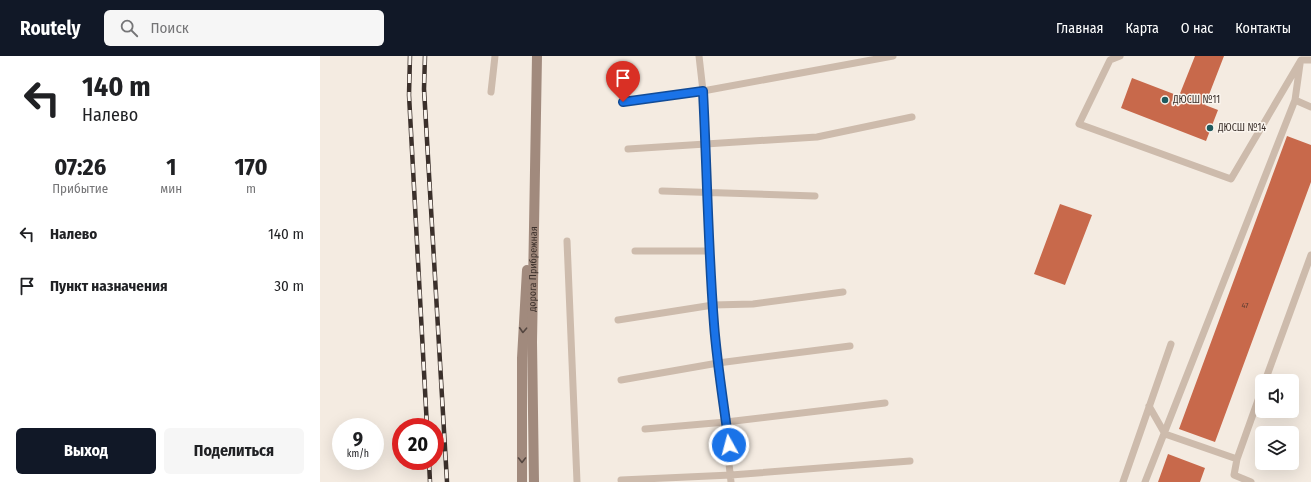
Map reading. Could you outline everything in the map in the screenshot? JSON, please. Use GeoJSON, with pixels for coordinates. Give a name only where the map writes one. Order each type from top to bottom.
{"type":"FeatureCollection","features":[{"type":"Feature","properties":{"kind":"main road","name":"дорога Прибрежная"},"geometry":{"type":"LineString","coordinates":[[534,482],[532,342],[537,56]]}},
{"type":"Feature","properties":{"kind":"main road"},"geometry":{"type":"LineString","coordinates":[[522,482],[522,358],[534,194]]}},
{"type":"Feature","properties":{"kind":"lane"},"geometry":{"type":"LineString","coordinates":[[491,92],[495,56]]}},
{"type":"Feature","properties":{"kind":"lane"},"geometry":{"type":"LineString","coordinates":[[699,56],[703,91],[708,192],[709,251],[713,305],[731,479]]}},
{"type":"Feature","properties":{"kind":"lane"},"geometry":{"type":"LineString","coordinates":[[623,102],[703,91],[893,56]]}},
{"type":"Feature","properties":{"kind":"lane"},"geometry":{"type":"LineString","coordinates":[[1120,56],[1110,60],[1079,124],[1231,179],[1300,58]]}},
{"type":"Feature","properties":{"kind":"lane"},"geometry":{"type":"LineString","coordinates":[[1300,58],[1311,60]]}},
{"type":"Feature","properties":{"kind":"lane"},"geometry":{"type":"LineString","coordinates":[[1145,482],[1295,100],[1300,58]]}},
{"type":"Feature","properties":{"kind":"lane"},"geometry":{"type":"LineString","coordinates":[[1295,100],[1311,107]]}},
{"type":"Feature","properties":{"kind":"lane"},"geometry":{"type":"LineString","coordinates":[[628,149],[817,137],[912,117]]}},
{"type":"Feature","properties":{"kind":"lane"},"geometry":{"type":"LineString","coordinates":[[662,191],[815,196]]}},
{"type":"Feature","properties":{"kind":"lane"},"geometry":{"type":"LineString","coordinates":[[567,241],[577,482]]}},
{"type":"Feature","properties":{"kind":"lane"},"geometry":{"type":"LineString","coordinates":[[635,251],[709,251]]}},
{"type":"Feature","properties":{"kind":"lane"},"geometry":{"type":"LineString","coordinates":[[1268,374],[1311,255]]}},
{"type":"Feature","properties":{"kind":"lane"},"geometry":{"type":"LineString","coordinates":[[618,320],[713,305],[753,304],[844,292]]}},
{"type":"Feature","properties":{"kind":"lane"},"geometry":{"type":"LineString","coordinates":[[1123,482],[1171,344]]}},
{"type":"Feature","properties":{"kind":"lane"},"geometry":{"type":"LineString","coordinates":[[621,380],[718,363],[850,346]]}},
{"type":"Feature","properties":{"kind":"lane"},"geometry":{"type":"LineString","coordinates":[[645,429],[726,422],[885,403]]}},
{"type":"Feature","properties":{"kind":"lane"},"geometry":{"type":"LineString","coordinates":[[1149,406],[1164,434],[1237,459]]}},
{"type":"Feature","properties":{"kind":"lane"},"geometry":{"type":"LineString","coordinates":[[1251,482],[1234,476],[1237,459],[1255,409]]}},
{"type":"Feature","properties":{"kind":"lane"},"geometry":{"type":"LineString","coordinates":[[620,480],[731,479],[910,460]]}},
{"type":"Feature","properties":{"kind":"building","name":"ДЮСШ №11"},"geometry":{"type":"Polygon","coordinates":[[[1195,56],[1224,56],[1205,105],[1218,110],[1206,141],[1121,108],[1132,78],[1179,96],[1195,56]]]}},
{"type":"Feature","properties":{"kind":"building"},"geometry":{"type":"Polygon","coordinates":[[[1287,136],[1311,145],[1311,182],[1215,442],[1179,429],[1287,136]]]}},
{"type":"Feature","properties":{"kind":"building"},"geometry":{"type":"Polygon","coordinates":[[[1060,204],[1092,215],[1065,285],[1034,274],[1060,204]]]}},
{"type":"Feature","properties":{"kind":"building"},"geometry":{"type":"Polygon","coordinates":[[[1168,454],[1205,468],[1200,482],[1158,482],[1168,454]]]}},
{"type":"Feature","properties":{"kind":"railway"},"geometry":{"type":"LineString","coordinates":[[410,56],[409,95],[427,418]]}},
{"type":"Feature","properties":{"kind":"railway"},"geometry":{"type":"LineString","coordinates":[[425,56],[424,89],[447,482]]}},
{"type":"Feature","properties":{"kind":"railway"},"geometry":{"type":"LineString","coordinates":[[429,470],[430,482]]}},
{"type":"Feature","properties":{"kind":"place","name":"ДЮСШ №11"},"geometry":{"type":"Point","coordinates":[1165,100]}},
{"type":"Feature","properties":{"kind":"place","name":"ДЮСШ №14"},"geometry":{"type":"Point","coordinates":[1210,128]}},
{"type":"Feature","properties":{"kind":"route"},"geometry":{"type":"LineString","coordinates":[[623,102],[703,91],[707,163],[708,226],[714,326],[729,445]]}}]}
